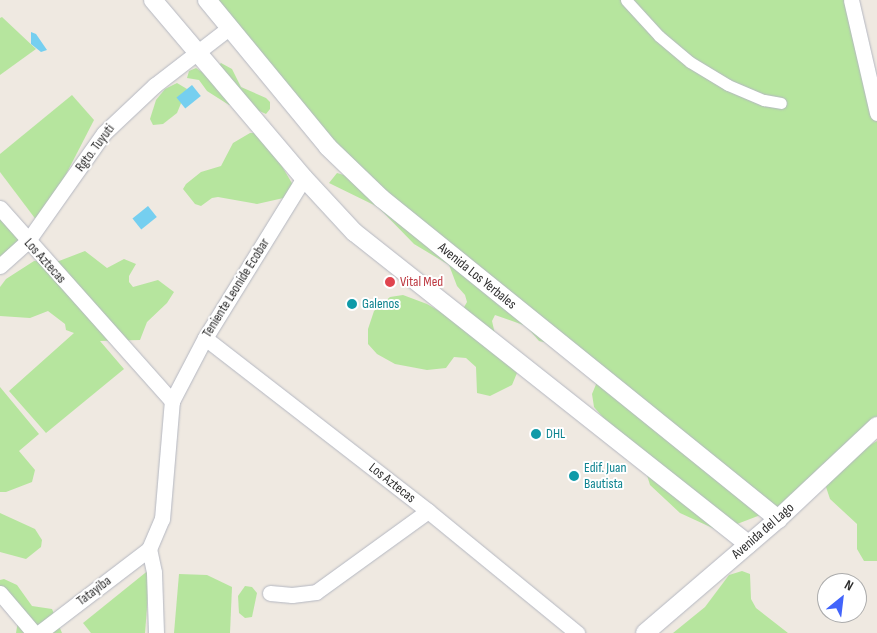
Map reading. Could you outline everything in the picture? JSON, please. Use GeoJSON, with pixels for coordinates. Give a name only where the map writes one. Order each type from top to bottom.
{"type":"FeatureCollection","features":[{"type":"Feature","properties":{"kind":"street"},"geometry":{"type":"LineString","coordinates":[[153,0],[304,178],[354,232],[748,544]]}},
{"type":"Feature","properties":{"kind":"street","name":"Avenida Los Yerbales"},"geometry":{"type":"LineString","coordinates":[[207,0],[328,147],[381,198],[778,519]]}},
{"type":"Feature","properties":{"kind":"street"},"geometry":{"type":"LineString","coordinates":[[626,0],[653,30],[690,62],[728,85],[764,100],[781,104]]}},
{"type":"Feature","properties":{"kind":"street"},"geometry":{"type":"LineString","coordinates":[[851,0],[877,113]]}},
{"type":"Feature","properties":{"kind":"street","name":"Rgto. Tuyuti"},"geometry":{"type":"LineString","coordinates":[[0,266],[27,242],[104,133],[130,106],[230,27]]}},
{"type":"Feature","properties":{"kind":"street","name":"Teniente Leonide Ecobar"},"geometry":{"type":"LineString","coordinates":[[172,401],[205,338],[304,178]]}},
{"type":"Feature","properties":{"kind":"street","name":"Los Aztecas"},"geometry":{"type":"LineString","coordinates":[[0,208],[27,242],[172,401]]}},
{"type":"Feature","properties":{"kind":"street","name":"Los Aztecas"},"geometry":{"type":"LineString","coordinates":[[205,338],[428,511],[577,633]]}},
{"type":"Feature","properties":{"kind":"street"},"geometry":{"type":"LineString","coordinates":[[156,633],[154,572],[149,549],[162,519],[172,401]]}},
{"type":"Feature","properties":{"kind":"street","name":"Avenida del Lago"},"geometry":{"type":"LineString","coordinates":[[645,633],[778,519],[877,426]]}},
{"type":"Feature","properties":{"kind":"street"},"geometry":{"type":"LineString","coordinates":[[270,593],[292,595],[316,592],[428,511]]}},
{"type":"Feature","properties":{"kind":"street","name":"Tatayiba"},"geometry":{"type":"LineString","coordinates":[[39,633],[149,549]]}},
{"type":"Feature","properties":{"kind":"street"},"geometry":{"type":"LineString","coordinates":[[0,593],[34,633]]}},
{"type":"Feature","properties":{"kind":"green space"},"geometry":{"type":"Polygon","coordinates":[[[205,0],[851,0],[877,113],[877,426],[778,519],[763,514],[719,531],[680,513],[650,485],[644,465],[594,407],[592,394],[597,382],[552,344],[539,341],[526,326],[495,315],[492,321],[495,334],[508,364],[517,373],[512,385],[490,396],[477,393],[476,367],[466,358],[454,357],[446,368],[427,370],[395,364],[377,354],[368,344],[368,329],[374,311],[390,297],[403,295],[427,304],[448,316],[460,314],[467,302],[465,295],[457,286],[449,265],[414,244],[378,207],[329,183],[337,173],[361,180],[205,0]]]}},
{"type":"Feature","properties":{"kind":"green space"},"geometry":{"type":"Polygon","coordinates":[[[2,17],[36,49],[0,75],[0,18],[2,17]]]}},
{"type":"Feature","properties":{"kind":"green space"},"geometry":{"type":"Polygon","coordinates":[[[221,63],[232,69],[241,87],[266,98],[270,102],[270,109],[266,114],[242,103],[229,105],[207,91],[199,80],[187,78],[189,71],[196,68],[208,76],[221,63]]]}},
{"type":"Feature","properties":{"kind":"green space"},"geometry":{"type":"Polygon","coordinates":[[[177,83],[187,89],[177,113],[163,124],[153,125],[150,119],[156,100],[165,89],[177,83]]]}},
{"type":"Feature","properties":{"kind":"green space"},"geometry":{"type":"Polygon","coordinates":[[[72,95],[94,120],[40,225],[0,172],[0,154],[72,95]]]}},
{"type":"Feature","properties":{"kind":"green space"},"geometry":{"type":"Polygon","coordinates":[[[250,133],[257,133],[276,156],[293,185],[288,197],[257,204],[218,197],[212,198],[201,206],[195,204],[183,189],[186,184],[201,172],[221,166],[233,143],[250,133]]]}},
{"type":"Feature","properties":{"kind":"green space"},"geometry":{"type":"Polygon","coordinates":[[[0,217],[26,244],[0,266],[0,217]]]}},
{"type":"Feature","properties":{"kind":"green space"},"geometry":{"type":"Polygon","coordinates":[[[85,251],[107,268],[124,259],[136,264],[129,276],[129,282],[133,287],[158,280],[174,292],[167,303],[147,322],[140,340],[100,341],[124,369],[46,433],[9,391],[74,333],[66,330],[65,324],[48,311],[30,318],[0,316],[0,287],[6,279],[34,261],[59,261],[85,251]]]}},
{"type":"Feature","properties":{"kind":"green space"},"geometry":{"type":"Polygon","coordinates":[[[0,387],[39,434],[19,451],[35,470],[32,482],[6,492],[0,492],[0,387]]]}},
{"type":"Feature","properties":{"kind":"green space"},"geometry":{"type":"Polygon","coordinates":[[[877,441],[877,561],[864,561],[857,549],[857,524],[830,499],[826,487],[829,475],[837,465],[877,441]]]}},
{"type":"Feature","properties":{"kind":"green space"},"geometry":{"type":"Polygon","coordinates":[[[0,513],[35,529],[42,540],[41,547],[26,559],[0,552],[0,513]]]}},
{"type":"Feature","properties":{"kind":"green space"},"geometry":{"type":"Polygon","coordinates":[[[150,569],[145,633],[91,633],[83,623],[150,569]]]}},
{"type":"Feature","properties":{"kind":"green space"},"geometry":{"type":"Polygon","coordinates":[[[742,571],[750,574],[751,599],[756,608],[788,633],[673,633],[705,607],[729,575],[742,571]]]}},
{"type":"Feature","properties":{"kind":"green space"},"geometry":{"type":"Polygon","coordinates":[[[179,574],[207,575],[232,587],[230,633],[174,633],[179,574]]]}},
{"type":"Feature","properties":{"kind":"green space"},"geometry":{"type":"Polygon","coordinates":[[[4,579],[17,585],[32,606],[52,609],[62,633],[16,633],[18,621],[0,594],[0,580],[4,579]]]}},
{"type":"Feature","properties":{"kind":"green space"},"geometry":{"type":"Polygon","coordinates":[[[245,586],[252,587],[257,593],[252,617],[245,618],[239,613],[238,596],[245,586]]]}},
{"type":"Feature","properties":{"kind":"water"},"geometry":{"type":"Polygon","coordinates":[[[31,32],[36,34],[47,50],[41,52],[31,44],[31,32]]]}},
{"type":"Feature","properties":{"kind":"water"},"geometry":{"type":"Polygon","coordinates":[[[192,85],[201,96],[185,108],[176,98],[192,85]]]}},
{"type":"Feature","properties":{"kind":"water"},"geometry":{"type":"Polygon","coordinates":[[[148,206],[157,217],[141,229],[132,219],[148,206]]]}},
{"type":"Feature","properties":{"kind":"place","name":"Vital Med"},"geometry":{"type":"Point","coordinates":[390,282]}},
{"type":"Feature","properties":{"kind":"place","name":"Galenos"},"geometry":{"type":"Point","coordinates":[352,304]}},
{"type":"Feature","properties":{"kind":"place","name":"DHL"},"geometry":{"type":"Point","coordinates":[536,434]}},
{"type":"Feature","properties":{"kind":"place","name":"Edif. Juan Bautista"},"geometry":{"type":"Point","coordinates":[574,476]}}]}
